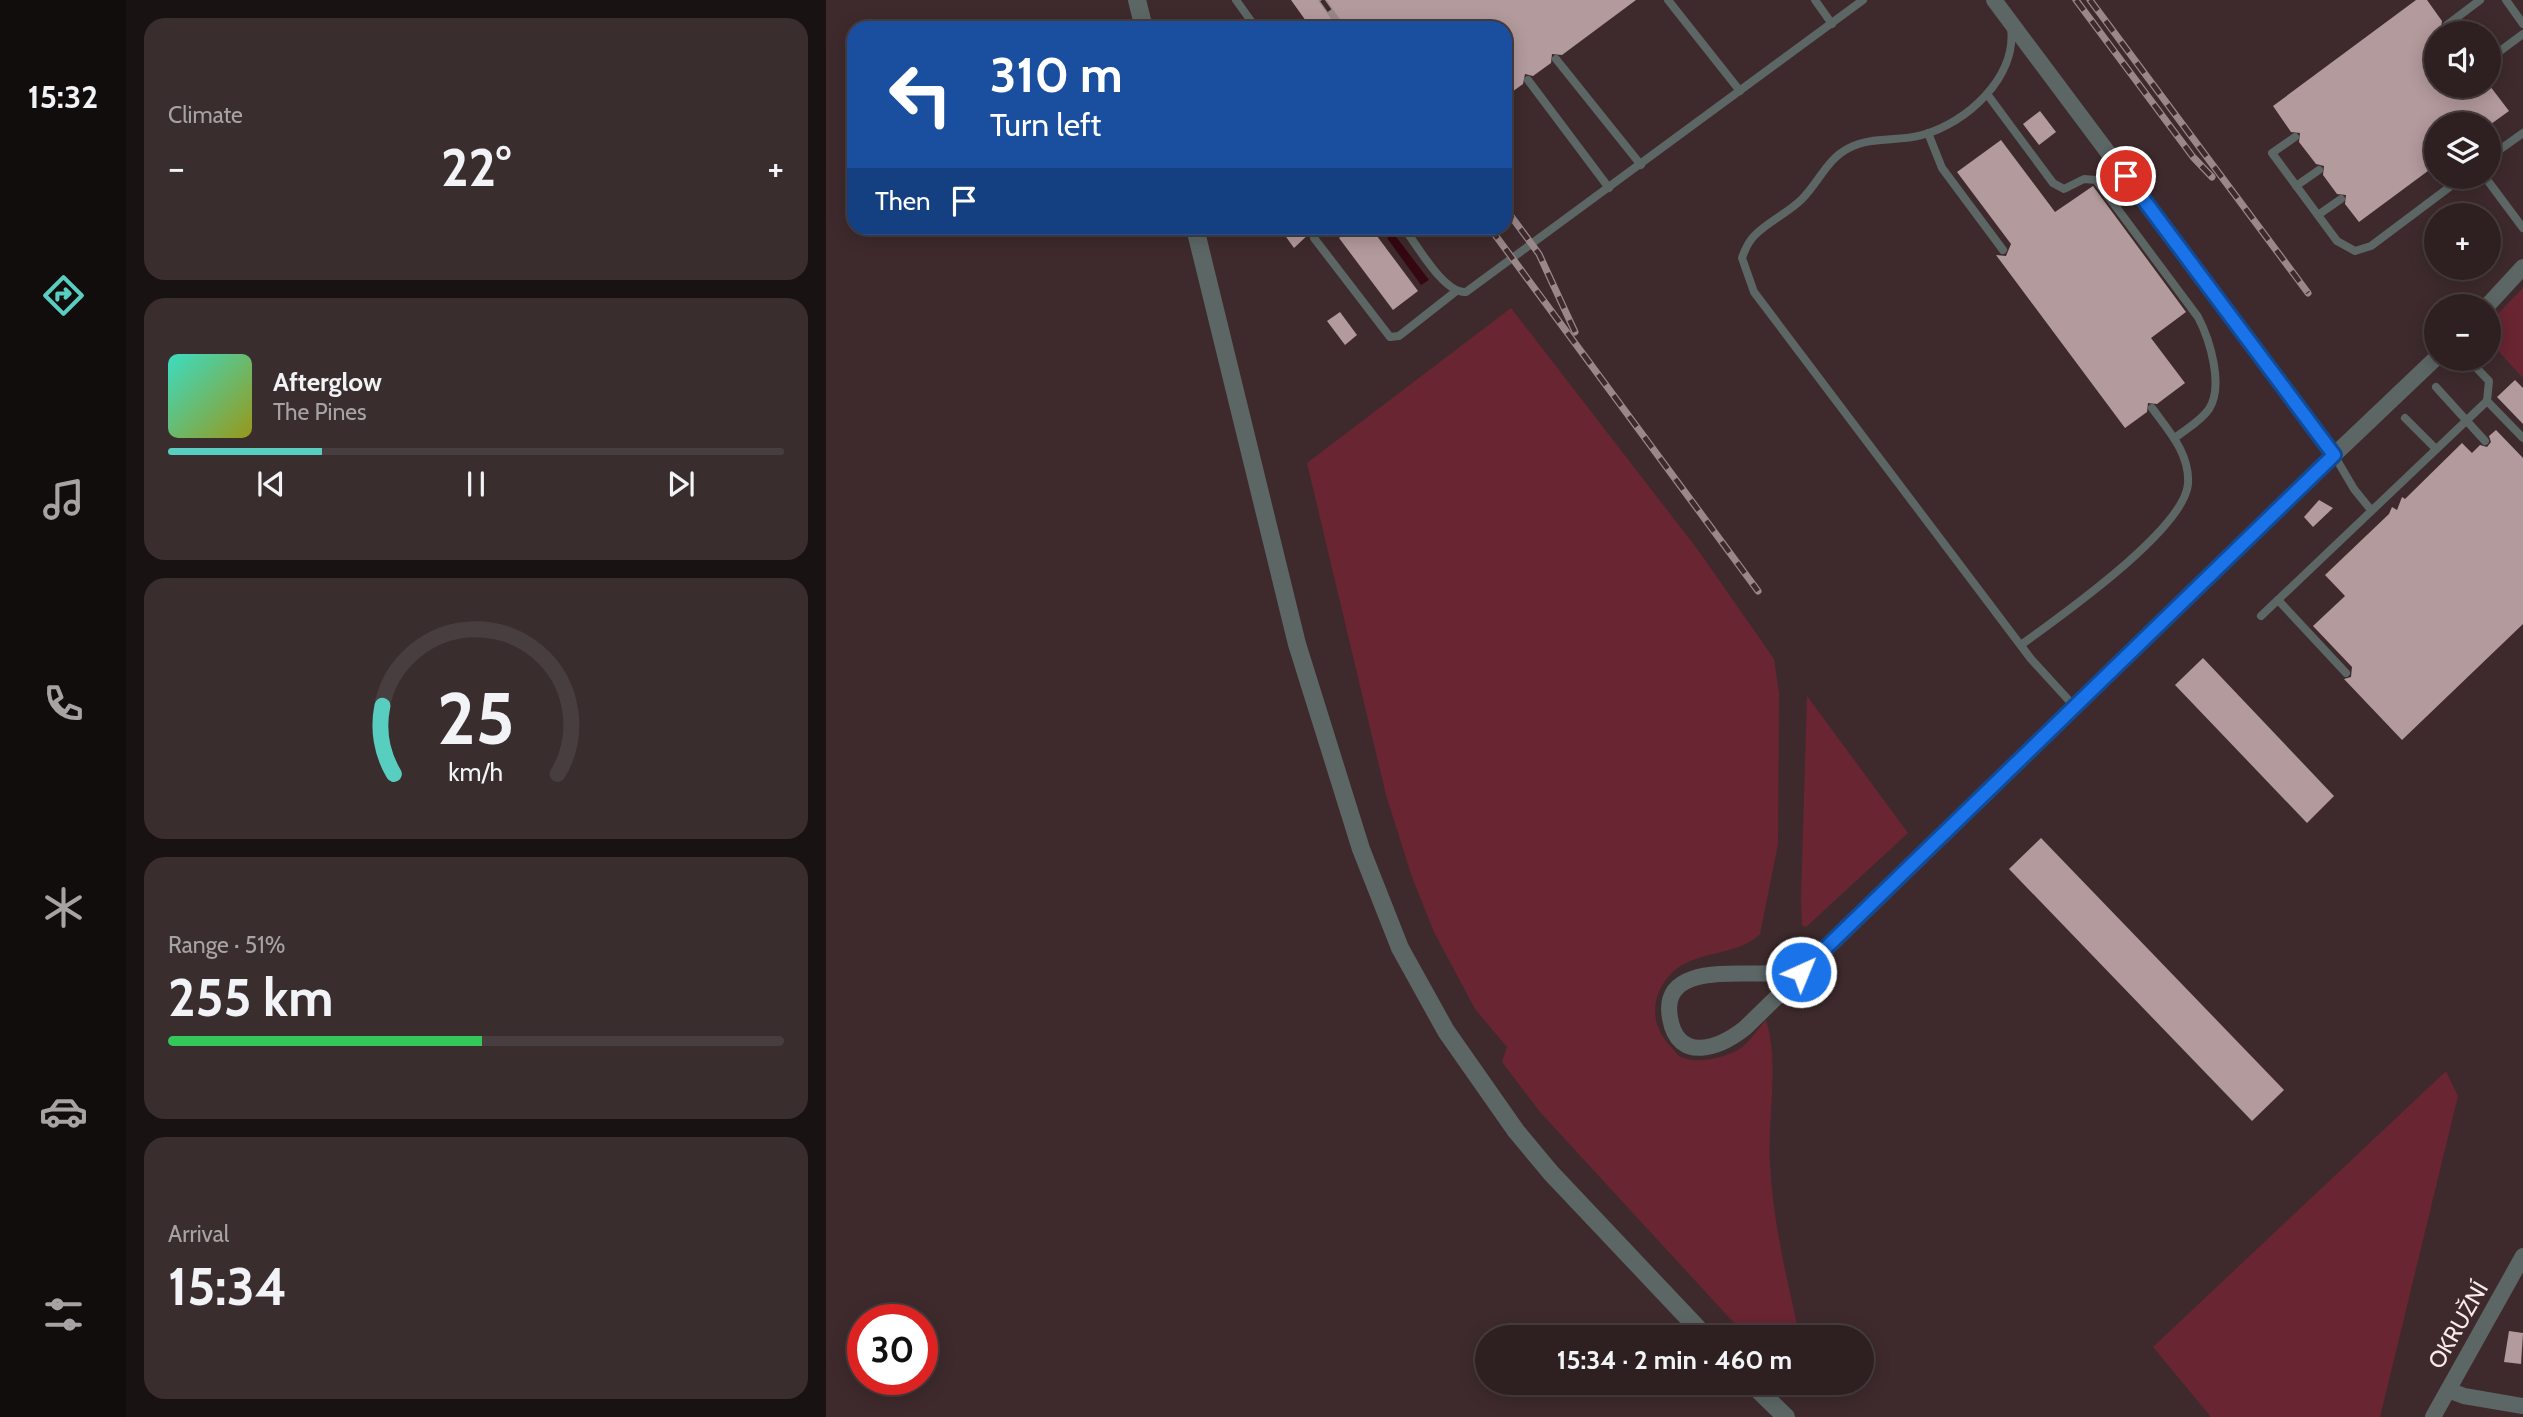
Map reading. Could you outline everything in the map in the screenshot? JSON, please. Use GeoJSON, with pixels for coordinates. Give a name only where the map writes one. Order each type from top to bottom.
{"type":"FeatureCollection","features":[{"type":"Feature","properties":{"kind":"street"},"geometry":{"type":"LineString","coordinates":[[1137,0],[1142,21]]}},
{"type":"Feature","properties":{"kind":"street"},"geometry":{"type":"LineString","coordinates":[[1994,0],[2334,455]]}},
{"type":"Feature","properties":{"kind":"street"},"geometry":{"type":"LineString","coordinates":[[1197,235],[1297,644],[1361,849],[1400,948],[1446,1031],[1516,1131],[1551,1173],[1695,1325]]}},
{"type":"Feature","properties":{"kind":"street"},"geometry":{"type":"LineString","coordinates":[[2498,294],[2523,267]]}},
{"type":"Feature","properties":{"kind":"street"},"geometry":{"type":"LineString","coordinates":[[1816,956],[1772,972],[1714,973],[1693,978],[1677,989],[1672,998],[1672,1027],[1691,1046],[1711,1048],[1721,1045],[1745,1028],[1816,956],[2424,369]]}},
{"type":"Feature","properties":{"kind":"street","name":"OKRUŽNÍ"},"geometry":{"type":"LineString","coordinates":[[2433,1417],[2523,1256]]}},
{"type":"Feature","properties":{"kind":"street"},"geometry":{"type":"LineString","coordinates":[[2448,1390],[2465,1396],[2523,1406]]}},
{"type":"Feature","properties":{"kind":"street"},"geometry":{"type":"LineString","coordinates":[[1763,1395],[1786,1417]]}},
{"type":"Feature","properties":{"kind":"lane"},"geometry":{"type":"LineString","coordinates":[[1236,0],[1251,21]]}},
{"type":"Feature","properties":{"kind":"lane"},"geometry":{"type":"LineString","coordinates":[[1668,0],[1740,91]]}},
{"type":"Feature","properties":{"kind":"lane"},"geometry":{"type":"LineString","coordinates":[[1815,0],[1832,24]]}},
{"type":"Feature","properties":{"kind":"lane"},"geometry":{"type":"LineString","coordinates":[[1314,238],[1390,337],[1399,336],[1455,292],[1466,292],[1479,284],[1863,0]]}},
{"type":"Feature","properties":{"kind":"lane"},"geometry":{"type":"LineString","coordinates":[[2451,21],[2480,0]]}},
{"type":"Feature","properties":{"kind":"lane"},"geometry":{"type":"LineString","coordinates":[[2506,0],[2523,24]]}},
{"type":"Feature","properties":{"kind":"lane"},"geometry":{"type":"LineString","coordinates":[[2010,22],[2009,61],[1987,94],[1928,133],[1869,141],[1838,154],[1803,198],[1753,236],[1742,258],[1754,292],[2021,645],[2074,706]]}},
{"type":"Feature","properties":{"kind":"lane"},"geometry":{"type":"LineString","coordinates":[[2501,50],[2523,34]]}},
{"type":"Feature","properties":{"kind":"lane"},"geometry":{"type":"LineString","coordinates":[[1556,59],[1641,165]]}},
{"type":"Feature","properties":{"kind":"lane"},"geometry":{"type":"LineString","coordinates":[[1528,80],[1609,188]]}},
{"type":"Feature","properties":{"kind":"lane"},"geometry":{"type":"LineString","coordinates":[[1987,94],[2053,183],[2064,189],[2089,178],[2096,180],[2198,317],[2208,342],[2215,384],[2213,401],[2204,416],[2175,438]]}},
{"type":"Feature","properties":{"kind":"lane"},"geometry":{"type":"LineString","coordinates":[[1928,133],[1942,168],[2003,250]]}},
{"type":"Feature","properties":{"kind":"lane"},"geometry":{"type":"LineString","coordinates":[[2501,149],[2523,133]]}},
{"type":"Feature","properties":{"kind":"lane"},"geometry":{"type":"LineString","coordinates":[[2295,137],[2272,153],[2345,248],[2363,251],[2447,189]]}},
{"type":"Feature","properties":{"kind":"lane"},"geometry":{"type":"LineString","coordinates":[[2296,186],[2319,170]]}},
{"type":"Feature","properties":{"kind":"lane"},"geometry":{"type":"LineString","coordinates":[[2494,189],[2523,228]]}},
{"type":"Feature","properties":{"kind":"lane"},"geometry":{"type":"LineString","coordinates":[[2318,215],[2341,199]]}},
{"type":"Feature","properties":{"kind":"lane"},"geometry":{"type":"LineString","coordinates":[[1410,235],[1455,292]]}},
{"type":"Feature","properties":{"kind":"lane"},"geometry":{"type":"LineString","coordinates":[[2261,616],[2487,401],[2489,381],[2479,371]]}},
{"type":"Feature","properties":{"kind":"lane"},"geometry":{"type":"LineString","coordinates":[[2435,387],[2485,440]]}},
{"type":"Feature","properties":{"kind":"lane"},"geometry":{"type":"LineString","coordinates":[[2487,401],[2523,438]]}},
{"type":"Feature","properties":{"kind":"lane"},"geometry":{"type":"LineString","coordinates":[[2021,645],[2113,574],[2175,514],[2188,485],[2186,465],[2175,438],[2152,408]]}},
{"type":"Feature","properties":{"kind":"lane"},"geometry":{"type":"LineString","coordinates":[[2405,418],[2435,449]]}},
{"type":"Feature","properties":{"kind":"lane"},"geometry":{"type":"LineString","coordinates":[[2334,455],[2354,489],[2371,510]]}},
{"type":"Feature","properties":{"kind":"lane"},"geometry":{"type":"LineString","coordinates":[[2278,600],[2346,673]]}},
{"type":"Feature","properties":{"kind":"shaded area"},"geometry":{"type":"Polygon","coordinates":[[[1395,235],[1429,280],[1421,285],[1387,238],[1395,235]]]}},
{"type":"Feature","properties":{"kind":"shaded area"},"geometry":{"type":"Polygon","coordinates":[[[2523,288],[2523,378],[2501,354],[2501,311],[2523,288]]]}},
{"type":"Feature","properties":{"kind":"shaded area"},"geometry":{"type":"Polygon","coordinates":[[[1511,308],[1698,550],[1774,659],[1779,693],[1778,844],[1760,934],[1739,947],[1701,957],[1678,967],[1658,994],[1655,1013],[1665,1040],[1676,1053],[1690,1060],[1721,1057],[1741,1048],[1766,1020],[1772,1056],[1770,1146],[1774,1208],[1797,1325],[1736,1325],[1540,1112],[1502,1062],[1507,1047],[1475,1009],[1434,932],[1412,877],[1386,795],[1307,463],[1511,308]]]}},
{"type":"Feature","properties":{"kind":"shaded area"},"geometry":{"type":"Polygon","coordinates":[[[1807,696],[1908,833],[1806,927],[1802,925],[1801,897],[1807,696]]]}},
{"type":"Feature","properties":{"kind":"shaded area"},"geometry":{"type":"Polygon","coordinates":[[[2446,1071],[2458,1096],[2380,1417],[2211,1417],[2153,1347],[2446,1071]]]}},
{"type":"Feature","properties":{"kind":"building"},"geometry":{"type":"Polygon","coordinates":[[[1291,0],[1636,0],[1562,55],[1552,54],[1551,63],[1533,76],[1525,74],[1523,84],[1512,92],[1512,21],[1306,21],[1291,0]]]}},
{"type":"Feature","properties":{"kind":"building"},"geometry":{"type":"Polygon","coordinates":[[[2416,0],[2427,0],[2442,21],[2424,21],[2424,98],[2499,98],[2509,111],[2501,117],[2501,112],[2424,112],[2424,174],[2359,222],[2345,204],[2346,195],[2337,194],[2323,175],[2324,166],[2316,164],[2299,142],[2300,133],[2291,132],[2273,106],[2416,0]]]}},
{"type":"Feature","properties":{"kind":"building"},"geometry":{"type":"Polygon","coordinates":[[[2040,111],[2056,132],[2039,145],[2023,124],[2040,111]]]}},
{"type":"Feature","properties":{"kind":"building"},"geometry":{"type":"Polygon","coordinates":[[[2001,140],[2055,212],[2093,186],[2186,312],[2151,338],[2185,383],[2157,404],[2148,403],[2147,412],[2125,428],[1996,255],[2006,256],[2011,244],[1957,172],[2001,140]]]}},
{"type":"Feature","properties":{"kind":"building"},"geometry":{"type":"Polygon","coordinates":[[[1285,235],[1308,235],[1294,248],[1285,235]]]}},
{"type":"Feature","properties":{"kind":"building"},"geometry":{"type":"Polygon","coordinates":[[[1343,235],[1376,235],[1418,291],[1393,310],[1339,238],[1343,235]]]}},
{"type":"Feature","properties":{"kind":"building"},"geometry":{"type":"Polygon","coordinates":[[[1340,312],[1357,335],[1345,345],[1327,321],[1340,312]]]}},
{"type":"Feature","properties":{"kind":"building"},"geometry":{"type":"Polygon","coordinates":[[[2515,380],[2523,388],[2523,424],[2497,397],[2515,380]]]}},
{"type":"Feature","properties":{"kind":"building"},"geometry":{"type":"Polygon","coordinates":[[[2496,430],[2523,458],[2523,624],[2402,740],[2344,679],[2351,677],[2352,667],[2313,626],[2345,596],[2325,575],[2389,514],[2392,507],[2397,510],[2402,497],[2405,499],[2462,443],[2472,453],[2480,445],[2487,447],[2491,442],[2489,436],[2496,430]]]}},
{"type":"Feature","properties":{"kind":"building"},"geometry":{"type":"Polygon","coordinates":[[[2319,500],[2333,508],[2313,527],[2304,517],[2319,500]]]}},
{"type":"Feature","properties":{"kind":"building"},"geometry":{"type":"Polygon","coordinates":[[[2203,658],[2334,796],[2307,823],[2175,685],[2203,658]]]}},
{"type":"Feature","properties":{"kind":"building"},"geometry":{"type":"Polygon","coordinates":[[[2041,838],[2284,1090],[2252,1121],[2009,869],[2041,838]]]}},
{"type":"Feature","properties":{"kind":"building"},"geometry":{"type":"Polygon","coordinates":[[[2509,1331],[2523,1333],[2521,1364],[2504,1362],[2509,1331]]]}},
{"type":"Feature","properties":{"kind":"railway"},"geometry":{"type":"LineString","coordinates":[[1322,0],[1337,21]]}},
{"type":"Feature","properties":{"kind":"railway"},"geometry":{"type":"LineString","coordinates":[[2076,0],[2193,157],[2212,177]]}},
{"type":"Feature","properties":{"kind":"railway"},"geometry":{"type":"LineString","coordinates":[[2090,0],[2308,293]]}},
{"type":"Feature","properties":{"kind":"railway"},"geometry":{"type":"LineString","coordinates":[[1512,217],[1539,254],[1575,332]]}},
{"type":"Feature","properties":{"kind":"railway"},"geometry":{"type":"LineString","coordinates":[[1495,235],[1758,591]]}},
{"type":"Feature","properties":{"kind":"route"},"geometry":{"type":"LineString","coordinates":[[1801,972],[2334,455],[2126,176]]}}]}
